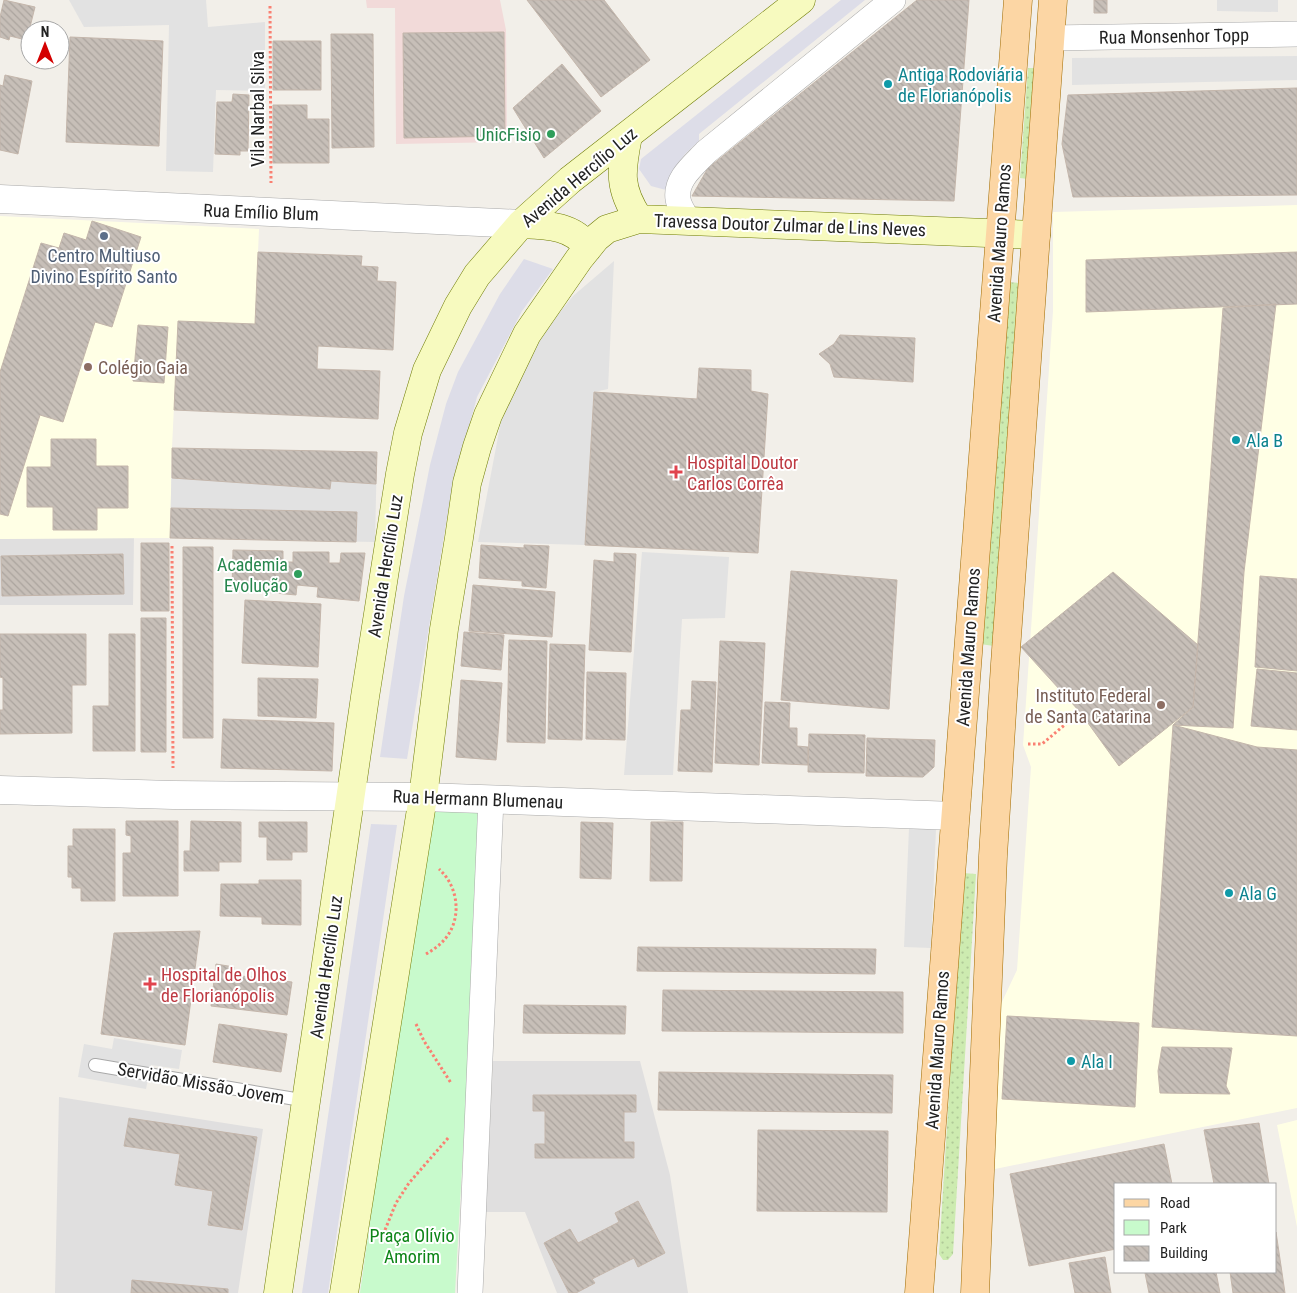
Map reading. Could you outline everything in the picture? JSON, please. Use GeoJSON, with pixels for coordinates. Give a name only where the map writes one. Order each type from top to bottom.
{"type":"FeatureCollection","features":[{"type":"Feature","properties":{"kind":"main road","name":"Avenida Hercílio Luz"},"geometry":{"type":"LineString","coordinates":[[278,1293],[400,474],[410,425],[427,370],[458,306],[477,275],[521,224],[570,180],[801,0]]}},
{"type":"Feature","properties":{"kind":"main road","name":"Avenida Mauro Ramos"},"geometry":{"type":"LineString","coordinates":[[919,1293],[1018,0]]}},
{"type":"Feature","properties":{"kind":"main road","name":"Avenida Mauro Ramos"},"geometry":{"type":"LineString","coordinates":[[975,1293],[989,913],[1005,654],[1053,0]]}},
{"type":"Feature","properties":{"kind":"main road"},"geometry":{"type":"LineString","coordinates":[[628,136],[622,166],[622,181],[629,204],[639,219]]}},
{"type":"Feature","properties":{"kind":"main road","name":"Travessa Doutor Zulmar de Lins Neves"},"geometry":{"type":"LineString","coordinates":[[588,248],[607,229],[639,219],[1036,235]]}},
{"type":"Feature","properties":{"kind":"main road"},"geometry":{"type":"LineString","coordinates":[[344,1293],[423,797],[444,629],[468,483],[477,447],[488,415],[507,373],[528,334],[588,248],[583,240],[556,226],[521,224]]}},
{"type":"Feature","properties":{"kind":"main road"},"geometry":{"type":"LineString","coordinates":[[955,816],[995,817]]}},
{"type":"Feature","properties":{"kind":"street"},"geometry":{"type":"LineString","coordinates":[[688,221],[678,201],[682,176],[706,152],[893,0]]}},
{"type":"Feature","properties":{"kind":"street","name":"Rua Monsenhor Topp"},"geometry":{"type":"LineString","coordinates":[[1050,38],[1297,34]]}},
{"type":"Feature","properties":{"kind":"street","name":"Rua Emílio Blum"},"geometry":{"type":"LineString","coordinates":[[0,200],[521,224]]}},
{"type":"Feature","properties":{"kind":"street","name":"Rua Hermann Blumenau"},"geometry":{"type":"LineString","coordinates":[[0,790],[173,795],[423,797],[955,816]]}},
{"type":"Feature","properties":{"kind":"street"},"geometry":{"type":"LineString","coordinates":[[470,1293],[491,799]]}},
{"type":"Feature","properties":{"kind":"lane","name":"Servidão Missão Jovem"},"geometry":{"type":"LineString","coordinates":[[95,1065],[306,1101]]}},
{"type":"Feature","properties":{"kind":"path","name":"Vila Narbal Silva"},"geometry":{"type":"LineString","coordinates":[[270,6],[271,213]]}},
{"type":"Feature","properties":{"kind":"path"},"geometry":{"type":"LineString","coordinates":[[172,546],[173,795]]}},
{"type":"Feature","properties":{"kind":"path"},"geometry":{"type":"LineString","coordinates":[[1042,744],[1080,712]]}},
{"type":"Feature","properties":{"kind":"path"},"geometry":{"type":"LineString","coordinates":[[412,863],[425,864],[442,872],[454,892],[456,902],[454,923],[449,934],[439,946],[425,956]]}},
{"type":"Feature","properties":{"kind":"path"},"geometry":{"type":"LineString","coordinates":[[414,1018],[424,1041],[454,1088]]}},
{"type":"Feature","properties":{"kind":"path"},"geometry":{"type":"LineString","coordinates":[[382,1237],[396,1203],[405,1189],[443,1145],[452,1130]]}},
{"type":"Feature","properties":{"kind":"shaded area"},"geometry":{"type":"Polygon","coordinates":[[[69,0],[206,0],[208,27],[265,22],[265,91],[216,90],[213,172],[166,171],[169,25],[84,27],[69,0]]]}},
{"type":"Feature","properties":{"kind":"shaded area"},"geometry":{"type":"Polygon","coordinates":[[[366,0],[500,0],[506,30],[507,142],[396,144],[395,8],[367,8],[366,0]]]}},
{"type":"Feature","properties":{"kind":"shaded area"},"geometry":{"type":"Polygon","coordinates":[[[841,0],[865,0],[699,134],[699,141],[685,154],[674,169],[666,190],[651,186],[639,169],[641,159],[841,0]]]}},
{"type":"Feature","properties":{"kind":"shaded area"},"geometry":{"type":"Polygon","coordinates":[[[1217,0],[1278,0],[1278,12],[1217,11],[1217,0]]]}},
{"type":"Feature","properties":{"kind":"shaded area"},"geometry":{"type":"Polygon","coordinates":[[[1297,56],[1297,80],[1072,85],[1072,58],[1297,56]]]}},
{"type":"Feature","properties":{"kind":"shaded area","name":"Instituto Federal de Santa Catarina"},"geometry":{"type":"Polygon","coordinates":[[[1297,205],[1297,1108],[995,1169],[1000,1006],[1017,970],[1031,767],[1023,745],[1053,311],[1053,212],[1297,205]]]}},
{"type":"Feature","properties":{"kind":"shaded area","name":"Colégio Gaia"},"geometry":{"type":"Polygon","coordinates":[[[0,216],[259,229],[255,324],[178,321],[170,538],[0,539],[0,216]]]}},
{"type":"Feature","properties":{"kind":"shaded area"},"geometry":{"type":"Polygon","coordinates":[[[524,259],[553,269],[522,311],[477,397],[451,494],[407,759],[380,757],[404,596],[430,465],[446,404],[458,372],[500,294],[524,259]]]}},
{"type":"Feature","properties":{"kind":"shaded area"},"geometry":{"type":"Polygon","coordinates":[[[614,261],[608,389],[594,392],[585,545],[478,542],[502,416],[539,339],[573,296],[614,261]]]}},
{"type":"Feature","properties":{"kind":"shaded area"},"geometry":{"type":"Polygon","coordinates":[[[172,448],[377,452],[375,542],[170,538],[172,448]]]}},
{"type":"Feature","properties":{"kind":"shaded area"},"geometry":{"type":"Polygon","coordinates":[[[134,537],[133,605],[0,605],[0,539],[134,537]]]}},
{"type":"Feature","properties":{"kind":"shaded area"},"geometry":{"type":"Polygon","coordinates":[[[642,552],[729,557],[725,618],[682,619],[673,775],[624,775],[642,552]]]}},
{"type":"Feature","properties":{"kind":"shaded area"},"geometry":{"type":"Polygon","coordinates":[[[371,824],[397,825],[328,1293],[302,1293],[371,824]]]}},
{"type":"Feature","properties":{"kind":"shaded area"},"geometry":{"type":"Polygon","coordinates":[[[909,828],[936,829],[931,948],[904,947],[909,828]]]}},
{"type":"Feature","properties":{"kind":"shaded area"},"geometry":{"type":"Polygon","coordinates":[[[114,1038],[182,1050],[179,1069],[151,1065],[146,1089],[78,1077],[84,1044],[112,1049],[114,1038]]]}},
{"type":"Feature","properties":{"kind":"shaded area"},"geometry":{"type":"Polygon","coordinates":[[[493,1061],[640,1061],[670,1175],[688,1293],[557,1293],[525,1212],[482,1212],[489,1144],[493,1061]]]}},
{"type":"Feature","properties":{"kind":"shaded area"},"geometry":{"type":"Polygon","coordinates":[[[59,1097],[263,1129],[238,1293],[55,1293],[59,1097]]]}},
{"type":"Feature","properties":{"kind":"shaded area"},"geometry":{"type":"Polygon","coordinates":[[[1297,1120],[1297,1227],[1277,1125],[1297,1120]]]}},
{"type":"Feature","properties":{"kind":"green space"},"geometry":{"type":"Polygon","coordinates":[[[1028,68],[1036,68],[1028,179],[1020,178],[1028,68]]]}},
{"type":"Feature","properties":{"kind":"green space"},"geometry":{"type":"Polygon","coordinates":[[[1006,282],[1020,283],[994,646],[980,644],[1006,282]]]}},
{"type":"Feature","properties":{"kind":"green space","name":"Praça Olívio Amorim"},"geometry":{"type":"Polygon","coordinates":[[[428,811],[482,812],[455,1293],[360,1293],[428,811]]]}},
{"type":"Feature","properties":{"kind":"green space"},"geometry":{"type":"Polygon","coordinates":[[[963,873],[976,874],[953,1254],[948,1260],[943,1260],[939,1254],[963,873]]]}},
{"type":"Feature","properties":{"kind":"building"},"geometry":{"type":"Polygon","coordinates":[[[4,0],[35,7],[32,20],[20,20],[20,38],[10,36],[9,40],[0,37],[0,17],[4,0]]]}},
{"type":"Feature","properties":{"kind":"building"},"geometry":{"type":"Polygon","coordinates":[[[527,0],[604,0],[650,60],[601,97],[527,0]]]}},
{"type":"Feature","properties":{"kind":"building","name":"Antiga Rodoviária de Florianópolis"},"geometry":{"type":"Polygon","coordinates":[[[917,0],[969,0],[954,201],[692,196],[708,168],[917,0]]]}},
{"type":"Feature","properties":{"kind":"building"},"geometry":{"type":"Polygon","coordinates":[[[1094,0],[1107,0],[1107,13],[1094,13],[1094,0]]]}},
{"type":"Feature","properties":{"kind":"building"},"geometry":{"type":"Polygon","coordinates":[[[504,32],[505,136],[404,138],[403,33],[504,32]]]}},
{"type":"Feature","properties":{"kind":"building"},"geometry":{"type":"Polygon","coordinates":[[[331,34],[373,34],[374,147],[332,148],[331,34]]]}},
{"type":"Feature","properties":{"kind":"building"},"geometry":{"type":"Polygon","coordinates":[[[70,37],[163,41],[159,146],[66,142],[70,37]]]}},
{"type":"Feature","properties":{"kind":"building"},"geometry":{"type":"Polygon","coordinates":[[[273,41],[321,41],[321,90],[273,90],[273,41]]]}},
{"type":"Feature","properties":{"kind":"building","name":"UnicFisio"},"geometry":{"type":"Polygon","coordinates":[[[562,64],[601,111],[544,158],[513,108],[562,64]]]}},
{"type":"Feature","properties":{"kind":"building"},"geometry":{"type":"Polygon","coordinates":[[[5,75],[32,81],[18,154],[0,150],[0,85],[3,86],[5,75]]]}},
{"type":"Feature","properties":{"kind":"building"},"geometry":{"type":"Polygon","coordinates":[[[1297,88],[1297,195],[1073,197],[1062,144],[1068,95],[1297,88]]]}},
{"type":"Feature","properties":{"kind":"building"},"geometry":{"type":"Polygon","coordinates":[[[233,94],[249,95],[248,151],[240,151],[240,155],[215,154],[217,102],[232,102],[233,94]]]}},
{"type":"Feature","properties":{"kind":"building"},"geometry":{"type":"Polygon","coordinates":[[[273,105],[307,105],[307,119],[329,119],[329,163],[273,163],[273,105]]]}},
{"type":"Feature","properties":{"kind":"building"},"geometry":{"type":"Polygon","coordinates":[[[92,221],[141,237],[112,327],[95,322],[63,422],[40,415],[8,516],[0,514],[0,372],[41,243],[59,248],[64,233],[86,240],[92,221]]]}},
{"type":"Feature","properties":{"kind":"building"},"geometry":{"type":"Polygon","coordinates":[[[258,252],[362,256],[361,266],[378,267],[377,281],[396,282],[393,350],[318,346],[317,369],[380,371],[378,419],[174,410],[178,321],[255,324],[258,252]]]}},
{"type":"Feature","properties":{"kind":"building"},"geometry":{"type":"Polygon","coordinates":[[[1297,252],[1297,304],[1086,312],[1086,260],[1297,252]]]}},
{"type":"Feature","properties":{"kind":"building","name":"Ala B"},"geometry":{"type":"Polygon","coordinates":[[[1276,304],[1244,572],[1233,728],[1173,725],[1193,707],[1223,308],[1276,304]]]}},
{"type":"Feature","properties":{"kind":"building"},"geometry":{"type":"Polygon","coordinates":[[[138,325],[168,327],[164,383],[133,381],[138,325]]]}},
{"type":"Feature","properties":{"kind":"building"},"geometry":{"type":"Polygon","coordinates":[[[840,335],[915,338],[913,382],[834,377],[830,364],[819,354],[834,344],[840,335]]]}},
{"type":"Feature","properties":{"kind":"building","name":"Hospital Doutor Carlos Corrêa"},"geometry":{"type":"Polygon","coordinates":[[[699,368],[751,370],[751,391],[768,394],[758,553],[585,545],[594,392],[697,399],[699,368]]]}},
{"type":"Feature","properties":{"kind":"building"},"geometry":{"type":"Polygon","coordinates":[[[51,439],[96,439],[96,466],[128,466],[128,508],[97,508],[97,530],[53,530],[53,507],[27,507],[27,467],[51,467],[51,439]]]}},
{"type":"Feature","properties":{"kind":"building"},"geometry":{"type":"Polygon","coordinates":[[[172,448],[377,452],[376,484],[331,481],[330,489],[172,478],[172,448]]]}},
{"type":"Feature","properties":{"kind":"building"},"geometry":{"type":"Polygon","coordinates":[[[171,508],[357,512],[356,542],[170,538],[171,508]]]}},
{"type":"Feature","properties":{"kind":"building"},"geometry":{"type":"Polygon","coordinates":[[[141,543],[169,543],[169,611],[141,611],[141,543]]]}},
{"type":"Feature","properties":{"kind":"building"},"geometry":{"type":"Polygon","coordinates":[[[481,545],[524,548],[524,545],[549,546],[546,588],[522,586],[522,581],[479,578],[481,545]]]}},
{"type":"Feature","properties":{"kind":"building"},"geometry":{"type":"Polygon","coordinates":[[[183,547],[213,547],[213,738],[183,738],[183,547]]]}},
{"type":"Feature","properties":{"kind":"building","name":"Academia Evolução"},"geometry":{"type":"Polygon","coordinates":[[[233,550],[283,551],[283,562],[293,562],[293,552],[329,552],[329,563],[340,563],[341,553],[365,553],[359,601],[317,597],[318,587],[297,585],[296,595],[232,589],[233,550]]]}},
{"type":"Feature","properties":{"kind":"building"},"geometry":{"type":"Polygon","coordinates":[[[614,553],[636,554],[631,652],[589,650],[594,560],[614,562],[614,553]]]}},
{"type":"Feature","properties":{"kind":"building"},"geometry":{"type":"Polygon","coordinates":[[[123,554],[124,594],[2,596],[1,556],[123,554]]]}},
{"type":"Feature","properties":{"kind":"building"},"geometry":{"type":"Polygon","coordinates":[[[791,571],[897,580],[889,709],[781,700],[791,571]]]}},
{"type":"Feature","properties":{"kind":"building"},"geometry":{"type":"Polygon","coordinates":[[[1113,572],[1198,645],[1193,707],[1119,766],[1080,712],[1021,647],[1113,572]]]}},
{"type":"Feature","properties":{"kind":"building"},"geometry":{"type":"Polygon","coordinates":[[[1260,576],[1297,579],[1297,671],[1255,667],[1260,576]]]}},
{"type":"Feature","properties":{"kind":"building"},"geometry":{"type":"Polygon","coordinates":[[[473,585],[555,592],[552,637],[469,631],[473,585]]]}},
{"type":"Feature","properties":{"kind":"building"},"geometry":{"type":"Polygon","coordinates":[[[245,600],[321,604],[318,667],[242,663],[245,600]]]}},
{"type":"Feature","properties":{"kind":"building"},"geometry":{"type":"Polygon","coordinates":[[[141,618],[166,618],[166,752],[141,752],[141,618]]]}},
{"type":"Feature","properties":{"kind":"building"},"geometry":{"type":"Polygon","coordinates":[[[464,632],[504,635],[501,670],[461,666],[464,632]]]}},
{"type":"Feature","properties":{"kind":"building"},"geometry":{"type":"Polygon","coordinates":[[[0,634],[86,634],[86,685],[72,685],[72,733],[0,734],[0,710],[3,710],[3,678],[0,677],[0,634]]]}},
{"type":"Feature","properties":{"kind":"building"},"geometry":{"type":"Polygon","coordinates":[[[109,634],[135,634],[135,751],[93,751],[93,706],[109,706],[109,634]]]}},
{"type":"Feature","properties":{"kind":"building"},"geometry":{"type":"Polygon","coordinates":[[[509,640],[547,641],[545,743],[507,742],[509,640]]]}},
{"type":"Feature","properties":{"kind":"building"},"geometry":{"type":"Polygon","coordinates":[[[720,641],[765,643],[759,765],[715,763],[720,641]]]}},
{"type":"Feature","properties":{"kind":"building"},"geometry":{"type":"Polygon","coordinates":[[[550,644],[585,645],[582,740],[548,739],[550,644]]]}},
{"type":"Feature","properties":{"kind":"building"},"geometry":{"type":"Polygon","coordinates":[[[1257,669],[1297,673],[1297,730],[1251,726],[1257,669]]]}},
{"type":"Feature","properties":{"kind":"building"},"geometry":{"type":"Polygon","coordinates":[[[587,672],[626,673],[625,740],[586,739],[587,672]]]}},
{"type":"Feature","properties":{"kind":"building"},"geometry":{"type":"Polygon","coordinates":[[[258,678],[318,679],[316,718],[258,716],[258,678]]]}},
{"type":"Feature","properties":{"kind":"building"},"geometry":{"type":"Polygon","coordinates":[[[461,680],[502,683],[496,760],[456,757],[461,680]]]}},
{"type":"Feature","properties":{"kind":"building"},"geometry":{"type":"Polygon","coordinates":[[[692,681],[716,682],[712,772],[678,771],[681,710],[691,710],[692,681]]]}},
{"type":"Feature","properties":{"kind":"building"},"geometry":{"type":"Polygon","coordinates":[[[765,702],[790,703],[789,728],[797,728],[797,746],[808,747],[808,765],[762,763],[765,702]]]}},
{"type":"Feature","properties":{"kind":"building"},"geometry":{"type":"Polygon","coordinates":[[[223,719],[334,723],[332,771],[221,768],[223,719]]]}},
{"type":"Feature","properties":{"kind":"building","name":"Ala G"},"geometry":{"type":"Polygon","coordinates":[[[1173,725],[1257,747],[1297,750],[1297,1036],[1152,1027],[1173,725]]]}},
{"type":"Feature","properties":{"kind":"building"},"geometry":{"type":"Polygon","coordinates":[[[809,734],[865,735],[864,773],[808,772],[809,734]]]}},
{"type":"Feature","properties":{"kind":"building"},"geometry":{"type":"Polygon","coordinates":[[[867,738],[935,740],[934,767],[923,777],[866,776],[867,738]]]}},
{"type":"Feature","properties":{"kind":"building"},"geometry":{"type":"Polygon","coordinates":[[[126,821],[178,821],[178,896],[123,896],[123,853],[131,853],[131,836],[126,835],[126,821]]]}},
{"type":"Feature","properties":{"kind":"building"},"geometry":{"type":"Polygon","coordinates":[[[191,821],[241,822],[241,862],[219,862],[219,871],[184,871],[184,851],[190,851],[191,821]]]}},
{"type":"Feature","properties":{"kind":"building"},"geometry":{"type":"Polygon","coordinates":[[[259,822],[307,822],[307,852],[292,852],[292,860],[267,860],[267,837],[259,837],[259,822]]]}},
{"type":"Feature","properties":{"kind":"building"},"geometry":{"type":"Polygon","coordinates":[[[581,822],[613,823],[611,879],[580,878],[581,822]]]}},
{"type":"Feature","properties":{"kind":"building"},"geometry":{"type":"Polygon","coordinates":[[[651,822],[683,822],[682,881],[650,881],[651,822]]]}},
{"type":"Feature","properties":{"kind":"building"},"geometry":{"type":"Polygon","coordinates":[[[73,829],[115,829],[115,901],[81,901],[81,888],[72,888],[72,877],[68,877],[68,846],[73,846],[73,829]]]}},
{"type":"Feature","properties":{"kind":"building"},"geometry":{"type":"Polygon","coordinates":[[[259,880],[301,880],[301,925],[262,924],[262,917],[220,916],[221,884],[259,884],[259,880]]]}},
{"type":"Feature","properties":{"kind":"building","name":"Hospital de Olhos de Florianópolis"},"geometry":{"type":"Polygon","coordinates":[[[200,931],[185,1045],[101,1034],[114,933],[200,931]]]}},
{"type":"Feature","properties":{"kind":"building"},"geometry":{"type":"Polygon","coordinates":[[[638,947],[876,949],[875,974],[637,971],[638,947]]]}},
{"type":"Feature","properties":{"kind":"building"},"geometry":{"type":"Polygon","coordinates":[[[216,964],[234,967],[233,975],[292,982],[287,1015],[211,1006],[216,964]]]}},
{"type":"Feature","properties":{"kind":"building"},"geometry":{"type":"Polygon","coordinates":[[[663,990],[903,992],[903,1033],[662,1031],[663,990]]]}},
{"type":"Feature","properties":{"kind":"building"},"geometry":{"type":"Polygon","coordinates":[[[524,1005],[626,1006],[625,1034],[523,1033],[524,1005]]]}},
{"type":"Feature","properties":{"kind":"building","name":"Ala I"},"geometry":{"type":"Polygon","coordinates":[[[1007,1016],[1139,1023],[1135,1107],[1002,1099],[1007,1016]]]}},
{"type":"Feature","properties":{"kind":"building"},"geometry":{"type":"Polygon","coordinates":[[[219,1024],[287,1034],[281,1072],[213,1062],[219,1024]]]}},
{"type":"Feature","properties":{"kind":"building"},"geometry":{"type":"Polygon","coordinates":[[[1162,1047],[1232,1048],[1226,1086],[1230,1094],[1160,1093],[1158,1071],[1162,1047]]]}},
{"type":"Feature","properties":{"kind":"building"},"geometry":{"type":"Polygon","coordinates":[[[659,1072],[893,1075],[892,1113],[658,1110],[659,1072]]]}},
{"type":"Feature","properties":{"kind":"building"},"geometry":{"type":"Polygon","coordinates":[[[533,1095],[636,1095],[636,1112],[624,1112],[624,1142],[634,1142],[634,1158],[535,1158],[535,1144],[545,1144],[545,1111],[533,1111],[533,1095]]]}},
{"type":"Feature","properties":{"kind":"building"},"geometry":{"type":"Polygon","coordinates":[[[129,1118],[257,1137],[242,1230],[208,1225],[213,1191],[175,1185],[180,1154],[124,1146],[129,1118]]]}},
{"type":"Feature","properties":{"kind":"building"},"geometry":{"type":"Polygon","coordinates":[[[1259,1123],[1269,1183],[1214,1183],[1204,1130],[1259,1123]]]}},
{"type":"Feature","properties":{"kind":"building"},"geometry":{"type":"Polygon","coordinates":[[[758,1130],[888,1131],[887,1212],[757,1211],[758,1130]]]}},
{"type":"Feature","properties":{"kind":"building"},"geometry":{"type":"Polygon","coordinates":[[[1164,1144],[1172,1183],[1114,1183],[1114,1249],[1029,1266],[1010,1174],[1164,1144]]]}},
{"type":"Feature","properties":{"kind":"building"},"geometry":{"type":"Polygon","coordinates":[[[638,1201],[665,1253],[638,1267],[634,1258],[592,1279],[595,1283],[576,1293],[569,1293],[544,1243],[570,1229],[578,1243],[619,1222],[615,1213],[638,1201]]]}},
{"type":"Feature","properties":{"kind":"building"},"geometry":{"type":"Polygon","coordinates":[[[1277,1239],[1285,1293],[1233,1293],[1230,1273],[1277,1273],[1277,1239]]]}},
{"type":"Feature","properties":{"kind":"building"},"geometry":{"type":"Polygon","coordinates":[[[1105,1257],[1111,1293],[1075,1293],[1069,1263],[1105,1257]]]}},
{"type":"Feature","properties":{"kind":"building"},"geometry":{"type":"Polygon","coordinates":[[[1145,1273],[1216,1273],[1220,1293],[1149,1293],[1145,1273]]]}},
{"type":"Feature","properties":{"kind":"building"},"geometry":{"type":"Polygon","coordinates":[[[132,1280],[228,1289],[228,1293],[131,1293],[132,1280]]]}},
{"type":"Feature","properties":{"kind":"place","name":"Antiga Rodoviária de Florianópolis"},"geometry":{"type":"Point","coordinates":[888,84]}},
{"type":"Feature","properties":{"kind":"place","name":"UnicFisio"},"geometry":{"type":"Point","coordinates":[551,134]}},
{"type":"Feature","properties":{"kind":"place","name":"Centro Multiuso Divino Espírito Santo"},"geometry":{"type":"Point","coordinates":[104,236]}},
{"type":"Feature","properties":{"kind":"place","name":"Colégio Gaia"},"geometry":{"type":"Point","coordinates":[88,367]}},
{"type":"Feature","properties":{"kind":"place","name":"Ala B"},"geometry":{"type":"Point","coordinates":[1236,440]}},
{"type":"Feature","properties":{"kind":"place","name":"Hospital Doutor Carlos Corrêa"},"geometry":{"type":"Point","coordinates":[676,472]}},
{"type":"Feature","properties":{"kind":"place","name":"Academia Evolução"},"geometry":{"type":"Point","coordinates":[298,574]}},
{"type":"Feature","properties":{"kind":"place","name":"Instituto Federal de Santa Catarina"},"geometry":{"type":"Point","coordinates":[1161,705]}},
{"type":"Feature","properties":{"kind":"place","name":"Ala G"},"geometry":{"type":"Point","coordinates":[1229,893]}},
{"type":"Feature","properties":{"kind":"place","name":"Hospital de Olhos de Florianópolis"},"geometry":{"type":"Point","coordinates":[150,984]}},
{"type":"Feature","properties":{"kind":"place","name":"Ala I"},"geometry":{"type":"Point","coordinates":[1071,1061]}}]}
